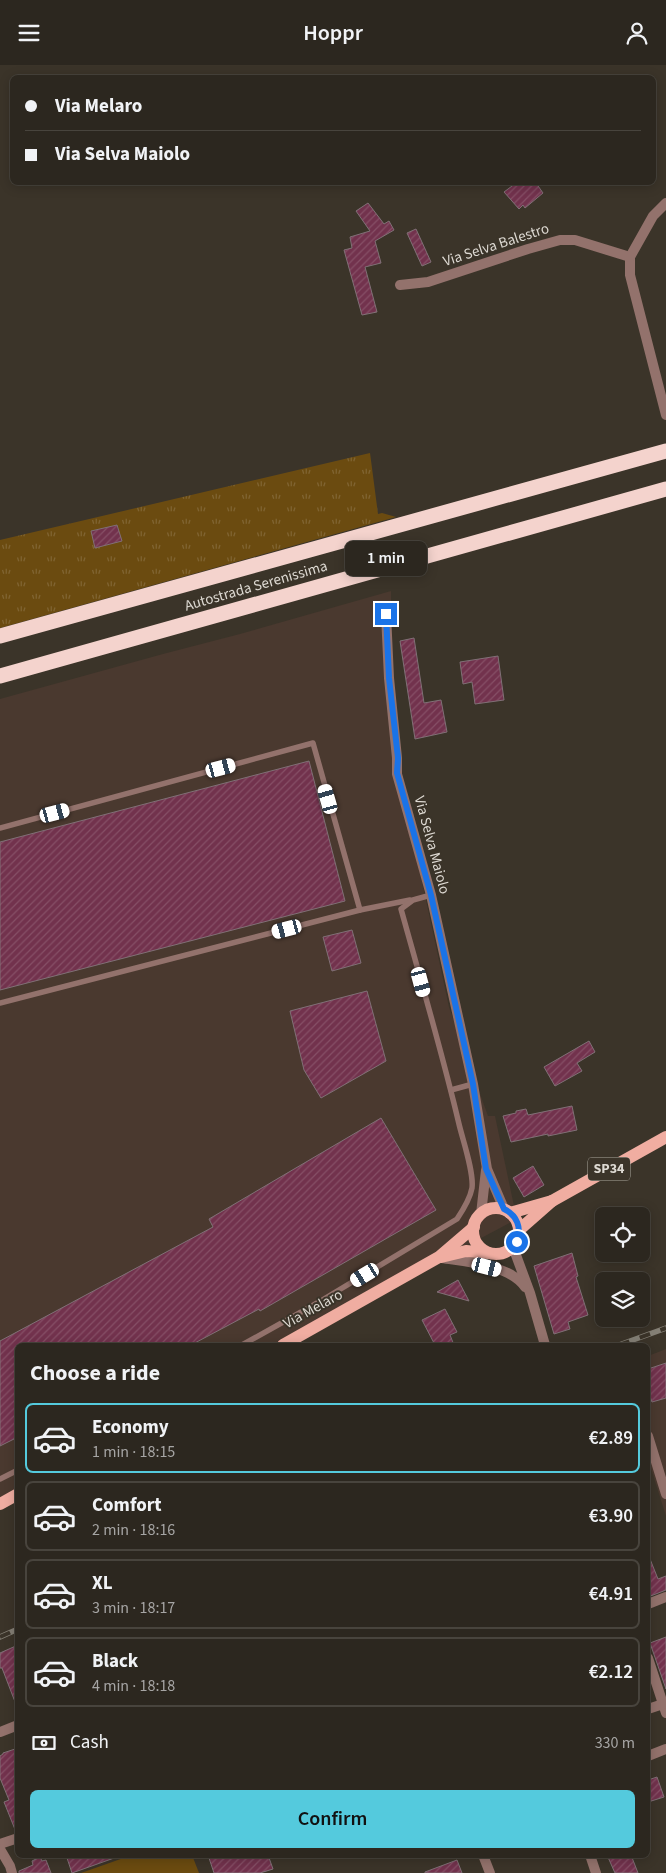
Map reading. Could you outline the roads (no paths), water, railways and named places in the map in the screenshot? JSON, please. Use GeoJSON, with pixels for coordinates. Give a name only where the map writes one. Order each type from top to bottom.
{"type":"FeatureCollection","features":[{"type":"Feature","properties":{"kind":"highway","name":"Autostrada Serenissima"},"geometry":{"type":"LineString","coordinates":[[0,636],[666,451]]}},
{"type":"Feature","properties":{"kind":"highway","name":"Autostrada Serenissima"},"geometry":{"type":"LineString","coordinates":[[0,675],[666,489]]}},
{"type":"Feature","properties":{"kind":"main road","name":"SP34"},"geometry":{"type":"LineString","coordinates":[[513,1247],[517,1242],[519,1231],[552,1201],[666,1137]]}},
{"type":"Feature","properties":{"kind":"main road","name":"SP34"},"geometry":{"type":"LineString","coordinates":[[481,1214],[492,1209],[507,1211],[552,1201]]}},
{"type":"Feature","properties":{"kind":"main road"},"geometry":{"type":"LineString","coordinates":[[507,1211],[515,1217],[519,1231]]}},
{"type":"Feature","properties":{"kind":"main road","name":"Via Melaro"},"geometry":{"type":"LineString","coordinates":[[287,1343],[438,1257],[474,1227],[476,1220],[481,1214]]}},
{"type":"Feature","properties":{"kind":"main road"},"geometry":{"type":"LineString","coordinates":[[474,1227],[476,1241],[485,1251],[492,1253]]}},
{"type":"Feature","properties":{"kind":"main road","name":"Via Melaro"},"geometry":{"type":"LineString","coordinates":[[438,1257],[466,1251],[499,1254],[513,1247]]}},
{"type":"Feature","properties":{"kind":"main road"},"geometry":{"type":"LineString","coordinates":[[0,1504],[15,1496]]}},
{"type":"Feature","properties":{"kind":"street"},"geometry":{"type":"LineString","coordinates":[[665,410],[630,275],[630,257],[653,217],[666,203]]}},
{"type":"Feature","properties":{"kind":"street","name":"Via Selva Balestro"},"geometry":{"type":"LineString","coordinates":[[400,285],[428,282],[560,240],[575,240],[630,257]]}},
{"type":"Feature","properties":{"kind":"street","name":"Via Selva Maiolo"},"geometry":{"type":"LineString","coordinates":[[386,614],[389,678],[398,758],[397,773],[431,895],[473,1084],[486,1169],[481,1214]]}},
{"type":"Feature","properties":{"kind":"street","name":"Via Selva Maiolo"},"geometry":{"type":"LineString","coordinates":[[486,1169],[507,1211]]}},
{"type":"Feature","properties":{"kind":"street"},"geometry":{"type":"LineString","coordinates":[[513,1247],[530,1293],[544,1343]]}},
{"type":"Feature","properties":{"kind":"street"},"geometry":{"type":"LineString","coordinates":[[438,1257],[503,1270],[520,1279],[530,1293]]}},
{"type":"Feature","properties":{"kind":"street"},"geometry":{"type":"LineString","coordinates":[[650,1448],[666,1494]]}},
{"type":"Feature","properties":{"kind":"street"},"geometry":{"type":"LineString","coordinates":[[650,1603],[666,1597]]}},
{"type":"Feature","properties":{"kind":"street"},"geometry":{"type":"LineString","coordinates":[[650,1664],[665,1709],[650,1709]]}},
{"type":"Feature","properties":{"kind":"street"},"geometry":{"type":"LineString","coordinates":[[0,1732],[15,1726]]}},
{"type":"Feature","properties":{"kind":"street"},"geometry":{"type":"LineString","coordinates":[[650,1755],[666,1749]]}},
{"type":"Feature","properties":{"kind":"street"},"geometry":{"type":"LineString","coordinates":[[0,1844],[15,1839]]}},
{"type":"Feature","properties":{"kind":"street"},"geometry":{"type":"LineString","coordinates":[[0,1849],[12,1873]]}},
{"type":"Feature","properties":{"kind":"street"},"geometry":{"type":"LineString","coordinates":[[485,1858],[490,1873]]}},
{"type":"Feature","properties":{"kind":"street"},"geometry":{"type":"LineString","coordinates":[[591,1858],[596,1873]]}},
{"type":"Feature","properties":{"kind":"lane"},"geometry":{"type":"LineString","coordinates":[[0,828],[313,743],[360,910]]}},
{"type":"Feature","properties":{"kind":"lane"},"geometry":{"type":"LineString","coordinates":[[0,1003],[360,910],[431,895]]}},
{"type":"Feature","properties":{"kind":"lane"},"geometry":{"type":"LineString","coordinates":[[246,1343],[320,1302],[456,1219],[468,1200],[472,1188],[471,1177],[451,1090],[401,909],[412,900]]}},
{"type":"Feature","properties":{"kind":"lane"},"geometry":{"type":"LineString","coordinates":[[451,1090],[473,1084]]}},
{"type":"Feature","properties":{"kind":"lane"},"geometry":{"type":"LineString","coordinates":[[0,1479],[15,1471]]}},
{"type":"Feature","properties":{"kind":"railway"},"geometry":{"type":"LineString","coordinates":[[625,1343],[666,1328]]}},
{"type":"Feature","properties":{"kind":"railway"},"geometry":{"type":"LineString","coordinates":[[0,1637],[15,1630]]}}]}
